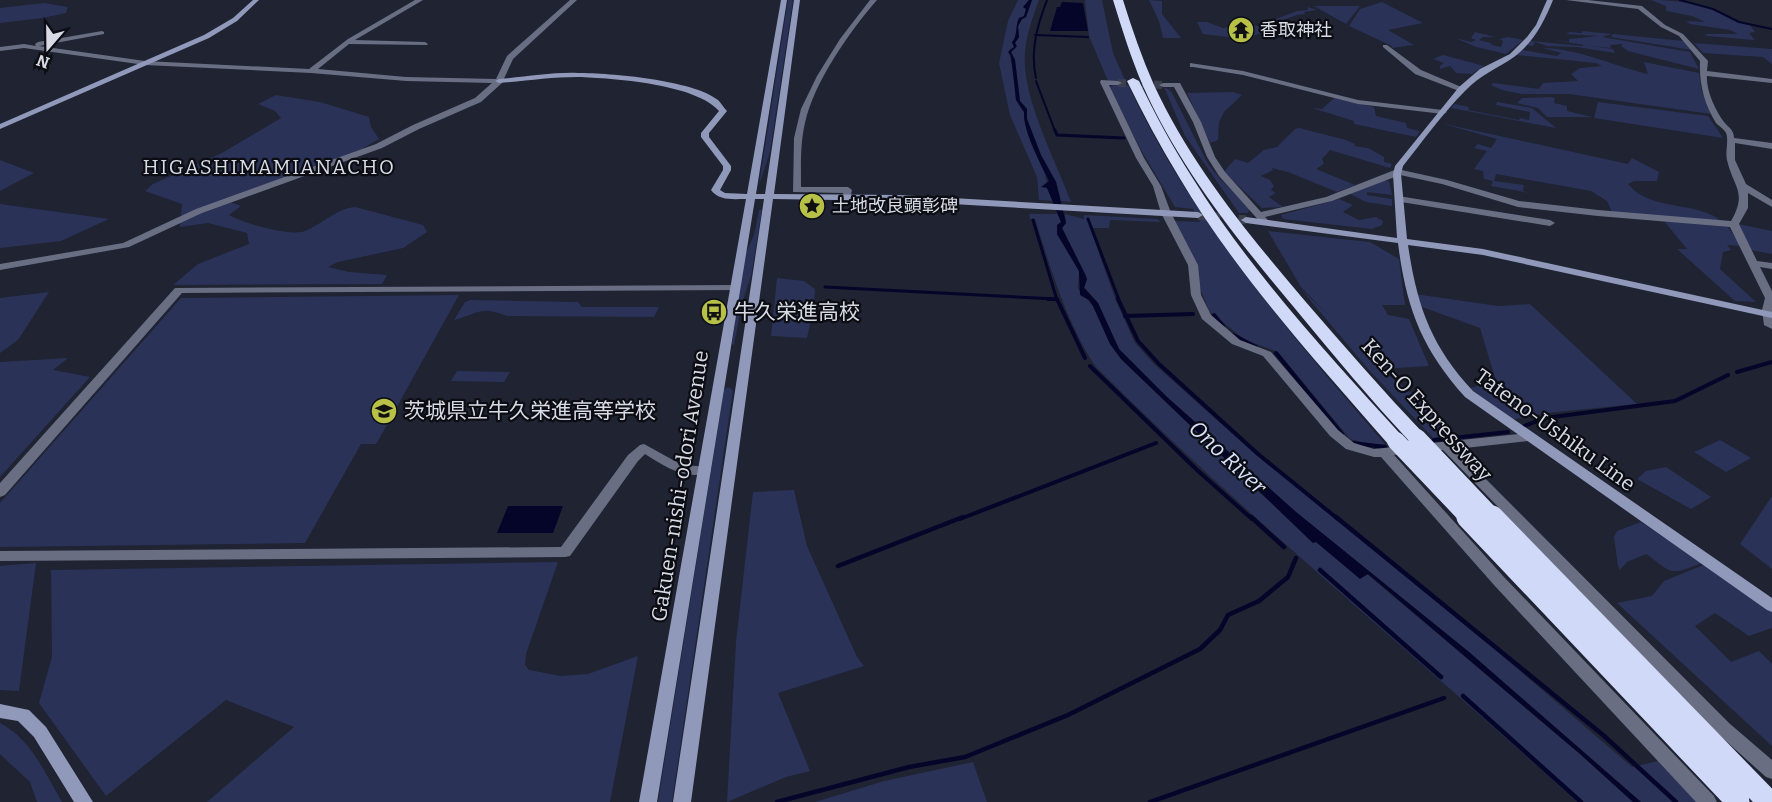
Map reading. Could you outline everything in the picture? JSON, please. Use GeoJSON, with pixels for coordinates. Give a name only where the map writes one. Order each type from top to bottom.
{"type":"FeatureCollection","features":[{"type":"Feature","properties":{"kind":"highway","name":"Ken-O Expressway"},"geometry":{"type":"LineString","coordinates":[[1111,3],[1129,39],[1144,79],[1178,138],[1215,195],[1278,279],[1368,386],[1400,444],[1580,610],[1770,802]]}},
{"type":"Feature","properties":{"kind":"highway","name":"Ken-O Expressway"},"geometry":{"type":"LineString","coordinates":[[1116,36],[1146,111],[1199,197],[1242,257],[1306,337],[1400,444],[1738,802]]}},
{"type":"Feature","properties":{"kind":"main road"},"geometry":{"type":"LineString","coordinates":[[0,127],[145,63],[230,22],[256,0]]}},
{"type":"Feature","properties":{"kind":"main road","name":"Gakuen-nishi-odori Avenue"},"geometry":{"type":"LineString","coordinates":[[648,802],[784,0]]}},
{"type":"Feature","properties":{"kind":"main road"},"geometry":{"type":"LineString","coordinates":[[682,802],[797,0]]}},
{"type":"Feature","properties":{"kind":"main road"},"geometry":{"type":"LineString","coordinates":[[1397,173],[1401,162],[1462,89],[1483,71],[1521,46],[1539,26],[1550,0]]}},
{"type":"Feature","properties":{"kind":"main road"},"geometry":{"type":"LineString","coordinates":[[499,81],[577,75],[598,76],[655,84],[703,95],[717,103],[723,111],[705,136],[727,166],[715,192],[729,197],[846,197],[1198,215]]}},
{"type":"Feature","properties":{"kind":"main road","name":"Tateno-Ushiku Line"},"geometry":{"type":"LineString","coordinates":[[1397,173],[1401,239],[1417,314],[1442,366],[1469,394],[1528,437],[1772,606]]}},
{"type":"Feature","properties":{"kind":"main road"},"geometry":{"type":"LineString","coordinates":[[1246,220],[1262,218],[1510,256],[1770,315]]}},
{"type":"Feature","properties":{"kind":"main road"},"geometry":{"type":"LineString","coordinates":[[0,711],[23,715],[40,732],[84,802]]}},
{"type":"Feature","properties":{"kind":"street"},"geometry":{"type":"LineString","coordinates":[[311,71],[347,42],[420,0]]}},
{"type":"Feature","properties":{"kind":"street"},"geometry":{"type":"LineString","coordinates":[[0,267],[126,245],[198,211],[379,146],[478,100],[499,81],[510,57],[574,0]]}},
{"type":"Feature","properties":{"kind":"street"},"geometry":{"type":"LineString","coordinates":[[846,197],[848,190],[796,190],[801,122],[819,81],[862,12],[874,0]]}},
{"type":"Feature","properties":{"kind":"street"},"geometry":{"type":"LineString","coordinates":[[1569,0],[1640,7],[1663,26],[1681,35],[1699,53],[1704,61],[1703,82],[1708,98],[1720,122],[1729,131],[1731,160],[1743,186],[1743,208],[1734,224]]}},
{"type":"Feature","properties":{"kind":"street"},"geometry":{"type":"LineString","coordinates":[[0,49],[102,33]]}},
{"type":"Feature","properties":{"kind":"street"},"geometry":{"type":"LineString","coordinates":[[347,42],[425,44]]}},
{"type":"Feature","properties":{"kind":"street"},"geometry":{"type":"LineString","coordinates":[[24,46],[145,63],[311,71],[406,79],[499,81]]}},
{"type":"Feature","properties":{"kind":"street"},"geometry":{"type":"LineString","coordinates":[[1385,46],[1418,72],[1462,89]]}},
{"type":"Feature","properties":{"kind":"street"},"geometry":{"type":"LineString","coordinates":[[1193,65],[1236,72],[1352,101],[1443,112]]}},
{"type":"Feature","properties":{"kind":"street"},"geometry":{"type":"LineString","coordinates":[[1704,73],[1772,81]]}},
{"type":"Feature","properties":{"kind":"street"},"geometry":{"type":"LineString","coordinates":[[1118,83],[1104,82],[1140,158],[1157,186],[1166,213],[1192,265],[1196,295],[1206,317],[1236,342],[1267,354],[1334,433],[1350,446],[1366,452],[1400,444],[1446,446],[1528,437]]}},
{"type":"Feature","properties":{"kind":"street"},"geometry":{"type":"LineString","coordinates":[[1163,85],[1177,85],[1217,165],[1262,218],[1329,199],[1397,173],[1444,182],[1508,201],[1547,208],[1734,224]]}},
{"type":"Feature","properties":{"kind":"street"},"geometry":{"type":"LineString","coordinates":[[1731,140],[1772,146]]}},
{"type":"Feature","properties":{"kind":"street"},"geometry":{"type":"LineString","coordinates":[[1743,186],[1772,204]]}},
{"type":"Feature","properties":{"kind":"street"},"geometry":{"type":"LineString","coordinates":[[1398,199],[1550,223]]}},
{"type":"Feature","properties":{"kind":"street"},"geometry":{"type":"LineString","coordinates":[[1547,208],[1553,236]]}},
{"type":"Feature","properties":{"kind":"street"},"geometry":{"type":"LineString","coordinates":[[1734,224],[1770,298],[1769,325],[1772,326]]}},
{"type":"Feature","properties":{"kind":"street"},"geometry":{"type":"LineString","coordinates":[[1753,263],[1772,266]]}},
{"type":"Feature","properties":{"kind":"street"},"geometry":{"type":"LineString","coordinates":[[0,492],[179,290],[734,288]]}},
{"type":"Feature","properties":{"kind":"street"},"geometry":{"type":"LineString","coordinates":[[1400,444],[1499,581],[1708,802]]}},
{"type":"Feature","properties":{"kind":"street"},"geometry":{"type":"LineString","coordinates":[[1446,446],[1723,728],[1772,771]]}},
{"type":"Feature","properties":{"kind":"street"},"geometry":{"type":"LineString","coordinates":[[0,556],[565,552],[633,458],[644,447],[679,469],[705,470]]}},
{"type":"Feature","properties":{"kind":"shaded area"},"geometry":{"type":"Polygon","coordinates":[[[788,0],[793,0],[770,152],[759,185],[788,0]]]}},
{"type":"Feature","properties":{"kind":"shaded area"},"geometry":{"type":"Polygon","coordinates":[[[1018,0],[1029,0],[1023,7],[1026,8],[1024,17],[1019,18],[1018,21],[1012,42],[1014,47],[1009,50],[1016,100],[1024,112],[1024,119],[1042,166],[1047,188],[1054,201],[1039,200],[1037,177],[1010,115],[999,63],[1008,21],[1018,0]]]}},
{"type":"Feature","properties":{"kind":"shaded area"},"geometry":{"type":"Polygon","coordinates":[[[1032,0],[1039,0],[1030,26],[1025,53],[1028,89],[1071,202],[1061,201],[1056,182],[1041,155],[1027,119],[1027,109],[1020,101],[1015,60],[1011,52],[1016,48],[1015,43],[1019,37],[1018,26],[1026,17],[1032,0]]]}},
{"type":"Feature","properties":{"kind":"shaded area"},"geometry":{"type":"Polygon","coordinates":[[[1085,0],[1102,0],[1113,53],[1126,82],[1108,81],[1089,36],[1085,0]]]}},
{"type":"Feature","properties":{"kind":"shaded area"},"geometry":{"type":"Polygon","coordinates":[[[1149,0],[1162,1],[1162,14],[1181,38],[1163,38],[1159,21],[1149,0]]]}},
{"type":"Feature","properties":{"kind":"shaded area"},"geometry":{"type":"Polygon","coordinates":[[[1651,0],[1681,2],[1711,9],[1750,25],[1755,32],[1749,33],[1755,40],[1707,36],[1705,34],[1738,34],[1730,30],[1690,24],[1686,21],[1705,22],[1692,16],[1666,11],[1666,6],[1651,0]]]}},
{"type":"Feature","properties":{"kind":"shaded area"},"geometry":{"type":"Polygon","coordinates":[[[1382,2],[1423,23],[1388,30],[1414,45],[1391,48],[1392,46],[1349,26],[1360,9],[1382,2]]]}},
{"type":"Feature","properties":{"kind":"shaded area"},"geometry":{"type":"Polygon","coordinates":[[[44,3],[68,7],[66,13],[0,23],[0,8],[44,3]]]}},
{"type":"Feature","properties":{"kind":"shaded area"},"geometry":{"type":"Polygon","coordinates":[[[1314,6],[1360,6],[1346,24],[1314,6]]]}},
{"type":"Feature","properties":{"kind":"shaded area"},"geometry":{"type":"Polygon","coordinates":[[[1308,7],[1317,10],[1304,12],[1305,14],[1264,27],[1264,32],[1244,39],[1203,34],[1197,22],[1207,22],[1223,28],[1243,24],[1257,26],[1297,11],[1308,10],[1308,7]]]}},
{"type":"Feature","properties":{"kind":"shaded area"},"geometry":{"type":"Polygon","coordinates":[[[1582,31],[1612,34],[1602,37],[1690,52],[1699,69],[1628,51],[1621,46],[1623,44],[1610,45],[1611,48],[1585,45],[1613,49],[1615,53],[1577,47],[1547,46],[1535,42],[1533,46],[1526,45],[1531,41],[1582,46],[1584,45],[1554,40],[1569,42],[1569,39],[1598,36],[1566,34],[1582,33],[1582,31]]]}},
{"type":"Feature","properties":{"kind":"shaded area"},"geometry":{"type":"Polygon","coordinates":[[[1475,32],[1495,37],[1483,37],[1479,40],[1501,47],[1503,41],[1499,39],[1508,37],[1523,40],[1506,54],[1476,47],[1455,38],[1471,42],[1476,40],[1471,38],[1475,32]]]}},
{"type":"Feature","properties":{"kind":"shaded area"},"geometry":{"type":"Polygon","coordinates":[[[1613,34],[1684,41],[1692,50],[1611,37],[1613,34]]]}},
{"type":"Feature","properties":{"kind":"shaded area"},"geometry":{"type":"Polygon","coordinates":[[[1694,43],[1772,49],[1772,64],[1763,57],[1703,53],[1694,43]]]}},
{"type":"Feature","properties":{"kind":"shaded area"},"geometry":{"type":"Polygon","coordinates":[[[1543,48],[1582,54],[1648,74],[1644,62],[1699,73],[1701,89],[1711,114],[1569,94],[1522,94],[1491,85],[1493,83],[1539,89],[1543,83],[1578,81],[1571,74],[1580,68],[1602,66],[1596,63],[1516,55],[1522,50],[1557,56],[1561,53],[1543,48]]]}},
{"type":"Feature","properties":{"kind":"shaded area"},"geometry":{"type":"Polygon","coordinates":[[[1443,55],[1484,66],[1472,74],[1456,73],[1450,66],[1440,69],[1444,63],[1433,59],[1443,55]]]}},
{"type":"Feature","properties":{"kind":"shaded area"},"geometry":{"type":"Polygon","coordinates":[[[1114,84],[1128,85],[1153,135],[1212,229],[1278,317],[1385,444],[1372,445],[1350,439],[1278,352],[1245,340],[1209,311],[1174,221],[1200,222],[1193,209],[1175,207],[1141,150],[1109,88],[1114,84]]]}},
{"type":"Feature","properties":{"kind":"shaded area"},"geometry":{"type":"Polygon","coordinates":[[[1164,87],[1171,91],[1208,164],[1250,208],[1248,213],[1239,213],[1185,136],[1164,87]]]}},
{"type":"Feature","properties":{"kind":"shaded area"},"geometry":{"type":"Polygon","coordinates":[[[1233,92],[1242,95],[1224,112],[1219,122],[1218,140],[1210,143],[1187,93],[1233,92]]]}},
{"type":"Feature","properties":{"kind":"shaded area"},"geometry":{"type":"Polygon","coordinates":[[[276,95],[320,102],[369,117],[371,127],[379,139],[358,151],[241,193],[227,201],[241,206],[229,215],[267,228],[298,232],[305,231],[341,211],[355,207],[423,225],[427,232],[403,248],[338,262],[328,267],[349,272],[387,275],[382,284],[173,285],[198,264],[249,244],[247,233],[208,223],[180,227],[182,204],[145,191],[153,184],[222,153],[281,118],[275,111],[258,104],[276,95]]]}},
{"type":"Feature","properties":{"kind":"shaded area"},"geometry":{"type":"Polygon","coordinates":[[[1334,98],[1374,107],[1376,116],[1406,123],[1407,128],[1420,131],[1416,137],[1354,124],[1354,121],[1312,108],[1322,109],[1334,98]]]}},
{"type":"Feature","properties":{"kind":"shaded area"},"geometry":{"type":"Polygon","coordinates":[[[1522,98],[1555,98],[1554,103],[1567,106],[1567,111],[1592,117],[1547,117],[1538,108],[1517,103],[1522,98]]]}},
{"type":"Feature","properties":{"kind":"shaded area"},"geometry":{"type":"Polygon","coordinates":[[[1497,102],[1532,108],[1556,128],[1451,108],[1455,104],[1469,107],[1468,110],[1529,120],[1530,112],[1496,105],[1497,102]]]}},
{"type":"Feature","properties":{"kind":"shaded area"},"geometry":{"type":"Polygon","coordinates":[[[1598,102],[1708,116],[1723,138],[1594,118],[1598,102]]]}},
{"type":"Feature","properties":{"kind":"shaded area"},"geometry":{"type":"Polygon","coordinates":[[[1440,123],[1628,164],[1632,158],[1659,172],[1657,181],[1634,181],[1628,184],[1637,193],[1661,203],[1712,215],[1723,222],[1612,212],[1607,201],[1591,191],[1496,174],[1494,181],[1524,185],[1523,191],[1530,193],[1491,186],[1493,181],[1484,179],[1483,171],[1474,169],[1487,151],[1474,148],[1478,144],[1491,148],[1497,139],[1440,123]]]}},
{"type":"Feature","properties":{"kind":"shaded area"},"geometry":{"type":"Polygon","coordinates":[[[1299,128],[1346,140],[1355,144],[1354,146],[1368,148],[1384,157],[1384,162],[1392,164],[1390,168],[1330,150],[1322,159],[1324,164],[1316,169],[1355,185],[1337,192],[1272,168],[1273,170],[1261,176],[1270,180],[1274,186],[1271,190],[1276,193],[1269,197],[1283,207],[1262,208],[1224,172],[1235,159],[1248,163],[1264,150],[1277,147],[1295,129],[1299,128]]]}},
{"type":"Feature","properties":{"kind":"shaded area"},"geometry":{"type":"Polygon","coordinates":[[[0,160],[34,173],[0,191],[0,160]]]}},
{"type":"Feature","properties":{"kind":"shaded area"},"geometry":{"type":"Polygon","coordinates":[[[1381,180],[1389,181],[1392,195],[1367,192],[1367,195],[1392,199],[1392,206],[1366,202],[1350,194],[1381,180]]]}},
{"type":"Feature","properties":{"kind":"shaded area"},"geometry":{"type":"Polygon","coordinates":[[[1339,199],[1353,205],[1343,212],[1359,220],[1376,217],[1383,221],[1382,225],[1372,229],[1283,219],[1281,215],[1339,199]]]}},
{"type":"Feature","properties":{"kind":"shaded area"},"geometry":{"type":"Polygon","coordinates":[[[0,204],[109,219],[61,241],[0,248],[0,204]]]}},
{"type":"Feature","properties":{"kind":"shaded area"},"geometry":{"type":"Polygon","coordinates":[[[759,210],[762,210],[751,276],[742,303],[734,345],[732,344],[745,255],[754,235],[759,210]]]}},
{"type":"Feature","properties":{"kind":"shaded area"},"geometry":{"type":"Polygon","coordinates":[[[1029,214],[1058,214],[1061,222],[1057,234],[1079,271],[1078,289],[1093,306],[1110,344],[1121,359],[1313,543],[1316,542],[1360,578],[1367,574],[1580,754],[1633,802],[1577,802],[1273,533],[1153,423],[1095,366],[1060,295],[1035,219],[1030,219],[1029,214]]]}},
{"type":"Feature","properties":{"kind":"shaded area"},"geometry":{"type":"Polygon","coordinates":[[[1065,214],[1084,219],[1084,215],[1157,219],[1161,222],[1110,220],[1109,228],[1090,228],[1116,301],[1135,343],[1154,364],[1244,444],[1504,657],[1632,767],[1658,761],[1697,802],[1641,802],[1469,652],[1296,512],[1167,397],[1119,349],[1098,303],[1084,287],[1087,279],[1062,228],[1066,223],[1065,214]]]}},
{"type":"Feature","properties":{"kind":"shaded area"},"geometry":{"type":"Polygon","coordinates":[[[1664,221],[1728,227],[1741,246],[1727,245],[1731,250],[1723,252],[1720,269],[1756,302],[1735,301],[1677,249],[1687,249],[1664,221]]]}},
{"type":"Feature","properties":{"kind":"shaded area"},"geometry":{"type":"Polygon","coordinates":[[[1738,224],[1772,231],[1772,254],[1751,250],[1738,224]]]}},
{"type":"Feature","properties":{"kind":"shaded area"},"geometry":{"type":"Polygon","coordinates":[[[1268,231],[1370,242],[1399,259],[1405,305],[1382,305],[1388,315],[1409,319],[1429,366],[1381,369],[1434,411],[1455,434],[1433,438],[1368,369],[1300,288],[1327,314],[1301,287],[1268,231]]]}},
{"type":"Feature","properties":{"kind":"shaded area"},"geometry":{"type":"Polygon","coordinates":[[[777,278],[804,281],[815,289],[807,338],[771,336],[777,278]]]}},
{"type":"Feature","properties":{"kind":"shaded area"},"geometry":{"type":"Polygon","coordinates":[[[49,292],[18,340],[0,353],[0,298],[49,292]]]}},
{"type":"Feature","properties":{"kind":"shaded area"},"geometry":{"type":"Polygon","coordinates":[[[1415,294],[1498,306],[1530,304],[1637,404],[1546,413],[1511,420],[1470,388],[1496,381],[1480,328],[1422,307],[1415,294]]]}},
{"type":"Feature","properties":{"kind":"shaded area"},"geometry":{"type":"Polygon","coordinates":[[[459,295],[376,444],[361,444],[305,543],[0,547],[0,503],[181,298],[459,295]]]}},
{"type":"Feature","properties":{"kind":"shaded area"},"geometry":{"type":"Polygon","coordinates":[[[470,300],[578,302],[582,307],[659,307],[654,317],[507,316],[485,311],[454,320],[465,302],[470,300]]]}},
{"type":"Feature","properties":{"kind":"shaded area"},"geometry":{"type":"Polygon","coordinates":[[[68,358],[53,370],[90,377],[0,477],[0,362],[68,358]]]}},
{"type":"Feature","properties":{"kind":"shaded area"},"geometry":{"type":"Polygon","coordinates":[[[457,371],[510,372],[504,382],[451,381],[457,371]]]}},
{"type":"Feature","properties":{"kind":"shaded area"},"geometry":{"type":"Polygon","coordinates":[[[728,387],[733,390],[672,802],[658,802],[724,390],[728,387]]]}},
{"type":"Feature","properties":{"kind":"shaded area"},"geometry":{"type":"Polygon","coordinates":[[[1720,440],[1751,458],[1726,472],[1694,452],[1720,440]]]}},
{"type":"Feature","properties":{"kind":"shaded area"},"geometry":{"type":"Polygon","coordinates":[[[1666,467],[1711,497],[1691,509],[1637,479],[1646,471],[1666,467]]]}},
{"type":"Feature","properties":{"kind":"shaded area"},"geometry":{"type":"Polygon","coordinates":[[[794,490],[807,546],[857,657],[864,666],[778,693],[810,771],[786,777],[727,802],[736,642],[753,492],[794,490]]]}},
{"type":"Feature","properties":{"kind":"shaded area"},"geometry":{"type":"Polygon","coordinates":[[[1772,496],[1772,569],[1740,544],[1772,496]]]}},
{"type":"Feature","properties":{"kind":"shaded area"},"geometry":{"type":"Polygon","coordinates":[[[1641,522],[1702,563],[1683,570],[1672,571],[1646,554],[1627,562],[1620,570],[1614,537],[1617,531],[1641,522]]]}},
{"type":"Feature","properties":{"kind":"shaded area"},"geometry":{"type":"Polygon","coordinates":[[[558,562],[526,654],[525,665],[529,670],[561,676],[588,674],[638,656],[610,802],[207,802],[294,727],[226,700],[106,796],[39,703],[52,657],[51,570],[558,562]]]}},
{"type":"Feature","properties":{"kind":"shaded area"},"geometry":{"type":"Polygon","coordinates":[[[36,563],[19,691],[0,690],[0,566],[36,563]]]}},
{"type":"Feature","properties":{"kind":"shaded area"},"geometry":{"type":"Polygon","coordinates":[[[1706,564],[1772,611],[1772,628],[1749,636],[1715,613],[1695,626],[1731,662],[1759,651],[1772,664],[1772,746],[1617,603],[1652,596],[1664,581],[1706,564]]]}},
{"type":"Feature","properties":{"kind":"shaded area"},"geometry":{"type":"Polygon","coordinates":[[[0,723],[29,747],[62,802],[37,802],[30,782],[0,754],[0,723]]]}},
{"type":"Feature","properties":{"kind":"shaded area"},"geometry":{"type":"Polygon","coordinates":[[[973,762],[987,802],[815,802],[884,781],[973,762]]]}},
{"type":"Feature","properties":{"kind":"water","name":"Ono River"},"geometry":{"type":"Polygon","coordinates":[[[1029,0],[1032,0],[1026,17],[1018,26],[1019,37],[1015,43],[1017,46],[1011,52],[1015,60],[1020,101],[1027,109],[1027,119],[1041,155],[1056,182],[1066,223],[1062,228],[1087,279],[1084,288],[1098,303],[1119,349],[1167,397],[1296,512],[1469,652],[1641,802],[1633,802],[1580,754],[1368,574],[1360,579],[1316,542],[1313,543],[1121,359],[1110,344],[1093,306],[1089,300],[1080,295],[1079,271],[1057,234],[1057,225],[1061,222],[1047,188],[1041,187],[1049,181],[1029,138],[1024,112],[1016,100],[1011,56],[1008,52],[1014,47],[1012,42],[1018,21],[1024,16],[1026,9],[1023,7],[1029,0]]]}},
{"type":"Feature","properties":{"kind":"water"},"geometry":{"type":"Polygon","coordinates":[[[1062,2],[1083,3],[1088,31],[1050,31],[1057,7],[1060,7],[1062,2]]]}},
{"type":"Feature","properties":{"kind":"water"},"geometry":{"type":"Polygon","coordinates":[[[508,506],[563,506],[553,533],[497,533],[508,506]]]}},
{"type":"Feature","properties":{"kind":"waterway"},"geometry":{"type":"LineString","coordinates":[[1037,35],[1047,0]]}},
{"type":"Feature","properties":{"kind":"waterway"},"geometry":{"type":"LineString","coordinates":[[1680,0],[1713,9],[1739,22],[1772,29]]}},
{"type":"Feature","properties":{"kind":"waterway"},"geometry":{"type":"LineString","coordinates":[[1036,78],[1034,58],[1037,35]]}},
{"type":"Feature","properties":{"kind":"waterway"},"geometry":{"type":"LineString","coordinates":[[1037,35],[1088,37]]}},
{"type":"Feature","properties":{"kind":"waterway"},"geometry":{"type":"LineString","coordinates":[[1036,81],[1055,131]]}},
{"type":"Feature","properties":{"kind":"waterway"},"geometry":{"type":"LineString","coordinates":[[1055,130],[1057,135],[1124,138]]}},
{"type":"Feature","properties":{"kind":"waterway"},"geometry":{"type":"LineString","coordinates":[[1088,219],[1119,300]]}},
{"type":"Feature","properties":{"kind":"waterway"},"geometry":{"type":"LineString","coordinates":[[1033,220],[1057,299]]}},
{"type":"Feature","properties":{"kind":"waterway"},"geometry":{"type":"LineString","coordinates":[[825,287],[1057,299]]}},
{"type":"Feature","properties":{"kind":"waterway"},"geometry":{"type":"LineString","coordinates":[[1048,299],[1057,299]]}},
{"type":"Feature","properties":{"kind":"waterway"},"geometry":{"type":"LineString","coordinates":[[1057,299],[1085,358]]}},
{"type":"Feature","properties":{"kind":"waterway"},"geometry":{"type":"LineString","coordinates":[[1118,299],[1126,316]]}},
{"type":"Feature","properties":{"kind":"waterway"},"geometry":{"type":"LineString","coordinates":[[1126,316],[1193,314]]}},
{"type":"Feature","properties":{"kind":"waterway"},"geometry":{"type":"LineString","coordinates":[[1214,315],[1223,326]]}},
{"type":"Feature","properties":{"kind":"waterway","name":"Ono River"},"geometry":{"type":"LineString","coordinates":[[1126,316],[1138,341],[1159,364],[1258,454],[1338,519]]}},
{"type":"Feature","properties":{"kind":"waterway"},"geometry":{"type":"LineString","coordinates":[[1233,335],[1256,347]]}},
{"type":"Feature","properties":{"kind":"waterway"},"geometry":{"type":"LineString","coordinates":[[1276,353],[1342,434]]}},
{"type":"Feature","properties":{"kind":"waterway"},"geometry":{"type":"LineString","coordinates":[[1737,372],[1772,362]]}},
{"type":"Feature","properties":{"kind":"waterway"},"geometry":{"type":"LineString","coordinates":[[1090,366],[1197,470],[1252,519]]}},
{"type":"Feature","properties":{"kind":"waterway"},"geometry":{"type":"LineString","coordinates":[[1522,427],[1545,418],[1675,401],[1728,375]]}},
{"type":"Feature","properties":{"kind":"waterway"},"geometry":{"type":"LineString","coordinates":[[1434,440],[1508,432]]}},
{"type":"Feature","properties":{"kind":"waterway"},"geometry":{"type":"LineString","coordinates":[[960,519],[1156,443]]}},
{"type":"Feature","properties":{"kind":"waterway"},"geometry":{"type":"LineString","coordinates":[[1353,443],[1385,447]]}},
{"type":"Feature","properties":{"kind":"waterway"},"geometry":{"type":"LineString","coordinates":[[838,566],[963,517]]}},
{"type":"Feature","properties":{"kind":"waterway"},"geometry":{"type":"LineString","coordinates":[[1251,517],[1284,547]]}},
{"type":"Feature","properties":{"kind":"waterway"},"geometry":{"type":"LineString","coordinates":[[1336,517],[1603,735],[1676,802]]}},
{"type":"Feature","properties":{"kind":"waterway"},"geometry":{"type":"LineString","coordinates":[[777,802],[909,767],[965,757],[1068,715],[1200,649],[1220,630],[1228,615],[1259,601],[1288,577],[1296,558]]}},
{"type":"Feature","properties":{"kind":"waterway"},"geometry":{"type":"LineString","coordinates":[[1320,570],[1441,677]]}},
{"type":"Feature","properties":{"kind":"waterway"},"geometry":{"type":"LineString","coordinates":[[1463,696],[1581,802]]}},
{"type":"Feature","properties":{"kind":"waterway"},"geometry":{"type":"LineString","coordinates":[[1150,802],[1444,698]]}},
{"type":"Feature","properties":{"kind":"tunnel"},"geometry":{"type":"LineString","coordinates":[[1118,83],[1163,85]]}},
{"type":"Feature","properties":{"kind":"tunnel"},"geometry":{"type":"LineString","coordinates":[[1198,215],[1246,220]]}},
{"type":"Feature","properties":{"kind":"place","name":"香取神社"},"geometry":{"type":"Point","coordinates":[1241,30]}},
{"type":"Feature","properties":{"kind":"place","name":"土地改良顕彰碑"},"geometry":{"type":"Point","coordinates":[812,206]}},
{"type":"Feature","properties":{"kind":"place","name":"牛久栄進高校"},"geometry":{"type":"Point","coordinates":[714,312]}},
{"type":"Feature","properties":{"kind":"place","name":"茨城県立牛久栄進高等学校"},"geometry":{"type":"Point","coordinates":[384,411]}},
{"type":"Feature","properties":{"kind":"district","name":"HIGASHIMAMIANACHO"},"geometry":{"type":"Point","coordinates":[269,167]}}]}
